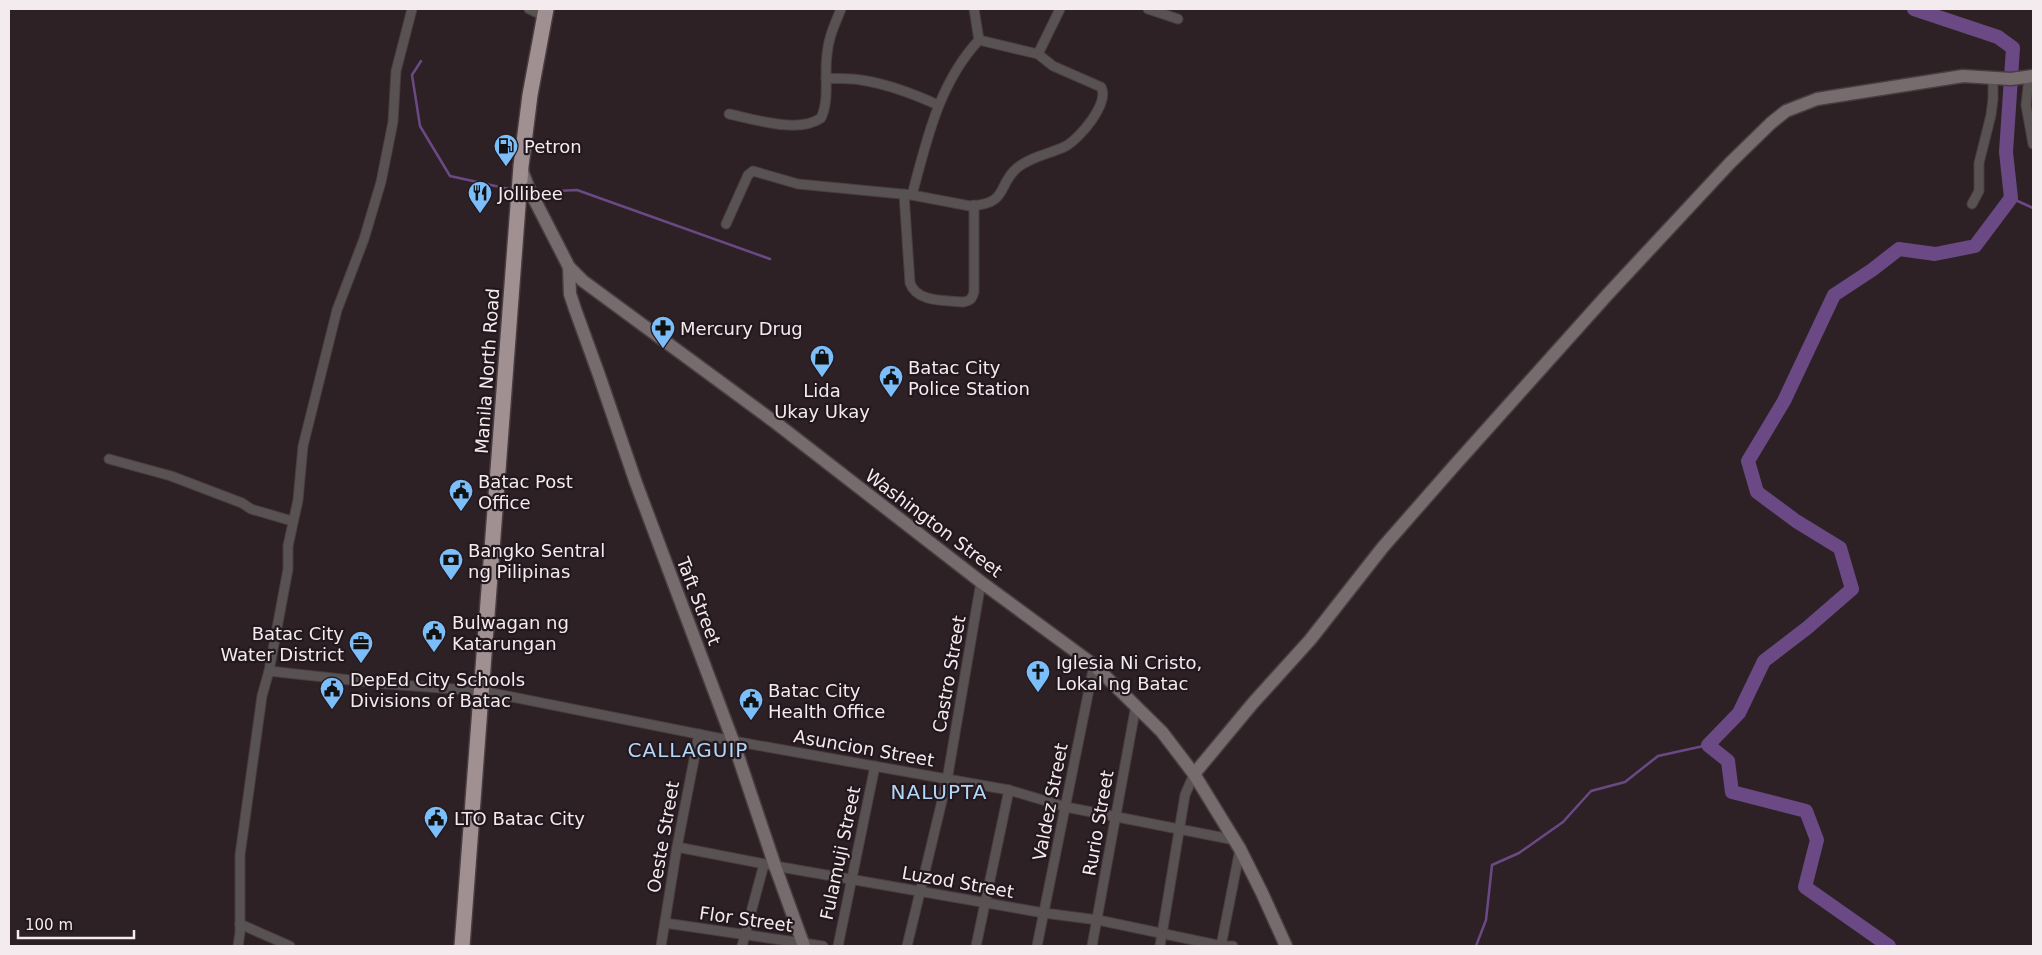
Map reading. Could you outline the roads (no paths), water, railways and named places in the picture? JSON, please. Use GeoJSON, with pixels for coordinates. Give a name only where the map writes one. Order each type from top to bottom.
{"type":"FeatureCollection","features":[{"type":"Feature","properties":{"kind":"highway","name":"Manila North Road"},"geometry":{"type":"LineString","coordinates":[[462,946],[521,166],[530,95],[545,12]]}},
{"type":"Feature","properties":{"kind":"street"},"geometry":{"type":"LineString","coordinates":[[238,946],[240,924],[240,855],[262,696],[269,671],[288,569],[288,546],[299,493],[303,446],[337,310],[364,239],[381,182],[393,122],[396,71],[412,9]]}},
{"type":"Feature","properties":{"kind":"street"},"geometry":{"type":"LineString","coordinates":[[529,9],[545,12]]}},
{"type":"Feature","properties":{"kind":"street"},"geometry":{"type":"LineString","coordinates":[[729,114],[788,125],[810,123],[821,118],[824,111],[826,54],[830,37],[841,9]]}},
{"type":"Feature","properties":{"kind":"street"},"geometry":{"type":"LineString","coordinates":[[974,9],[980,40]]}},
{"type":"Feature","properties":{"kind":"street"},"geometry":{"type":"LineString","coordinates":[[1038,54],[1060,9]]}},
{"type":"Feature","properties":{"kind":"street"},"geometry":{"type":"LineString","coordinates":[[1148,9],[1178,19]]}},
{"type":"Feature","properties":{"kind":"street"},"geometry":{"type":"LineString","coordinates":[[726,224],[748,174],[753,171],[798,184],[908,195],[974,205],[980,205],[996,199],[1004,190],[1011,174],[1018,167],[1036,156],[1068,145],[1091,122],[1102,102],[1104,91],[1101,87],[1053,66],[1038,54],[980,40]]}},
{"type":"Feature","properties":{"kind":"street"},"geometry":{"type":"LineString","coordinates":[[974,205],[974,292],[972,298],[969,301],[963,302],[922,297],[915,293],[910,283],[908,195],[932,118],[938,105],[963,58],[980,40]]}},
{"type":"Feature","properties":{"kind":"street"},"geometry":{"type":"LineString","coordinates":[[1160,946],[1185,795],[1194,774],[1310,640],[1377,555],[1454,466],[1608,294],[1730,163],[1771,123],[1786,111],[1817,99],[1963,76],[1992,76],[2012,79],[2031,77],[2026,105],[2033,144]]}},
{"type":"Feature","properties":{"kind":"street"},"geometry":{"type":"LineString","coordinates":[[1972,204],[1979,191],[1979,163],[1992,107],[1992,76]]}},
{"type":"Feature","properties":{"kind":"street"},"geometry":{"type":"LineString","coordinates":[[826,78],[870,81],[914,94],[938,105]]}},
{"type":"Feature","properties":{"kind":"street","name":"Washington Street"},"geometry":{"type":"LineString","coordinates":[[521,166],[529,189],[569,267],[600,294],[776,423],[981,582],[1094,665],[1136,705],[1162,732],[1194,774],[1237,844],[1286,946]]}},
{"type":"Feature","properties":{"kind":"street","name":"Taft Street"},"geometry":{"type":"LineString","coordinates":[[569,267],[570,294],[575,309],[600,375],[636,483],[733,742],[769,865],[804,945]]}},
{"type":"Feature","properties":{"kind":"street"},"geometry":{"type":"LineString","coordinates":[[109,460],[172,476],[251,508],[292,521]]}},
{"type":"Feature","properties":{"kind":"street","name":"Castro Street"},"geometry":{"type":"LineString","coordinates":[[907,946],[947,780],[981,582]]}},
{"type":"Feature","properties":{"kind":"street","name":"Valdez Street"},"geometry":{"type":"LineString","coordinates":[[1037,946],[1094,665]]}},
{"type":"Feature","properties":{"kind":"street","name":"Asuncion Street"},"geometry":{"type":"LineString","coordinates":[[269,671],[387,684],[482,691],[733,742],[1009,790],[1066,807],[1180,830],[1237,844]]}},
{"type":"Feature","properties":{"kind":"street","name":"Rurio Street"},"geometry":{"type":"LineString","coordinates":[[1092,946],[1136,705]]}},
{"type":"Feature","properties":{"kind":"street","name":"Oeste Street"},"geometry":{"type":"LineString","coordinates":[[661,946],[677,847],[699,734]]}},
{"type":"Feature","properties":{"kind":"street","name":"Fulamuji Street"},"geometry":{"type":"LineString","coordinates":[[838,946],[875,766]]}},
{"type":"Feature","properties":{"kind":"street"},"geometry":{"type":"LineString","coordinates":[[976,946],[1009,790]]}},
{"type":"Feature","properties":{"kind":"street"},"geometry":{"type":"LineString","coordinates":[[1222,946],[1237,844]]}},
{"type":"Feature","properties":{"kind":"street","name":"Luzod Street"},"geometry":{"type":"LineString","coordinates":[[677,847],[921,892],[1044,913],[1098,920],[1163,932],[1222,946],[1233,946]]}},
{"type":"Feature","properties":{"kind":"street"},"geometry":{"type":"LineString","coordinates":[[742,946],[769,865]]}},
{"type":"Feature","properties":{"kind":"street","name":"Flor Street"},"geometry":{"type":"LineString","coordinates":[[665,923],[745,934],[804,945],[823,946]]}},
{"type":"Feature","properties":{"kind":"street"},"geometry":{"type":"LineString","coordinates":[[240,924],[290,946]]}},
{"type":"Feature","properties":{"kind":"waterway"},"geometry":{"type":"LineString","coordinates":[[1889,946],[1805,887],[1817,840],[1806,811],[1732,792],[1728,761],[1708,745],[1739,713],[1764,661],[1807,628],[1852,589],[1840,548],[1796,521],[1757,492],[1748,461],[1784,401],[1834,295],[1872,270],[1899,249],[1935,254],[1975,246],[2011,198],[2006,152],[2013,48],[1998,37],[1914,9]]}},
{"type":"Feature","properties":{"kind":"waterway"},"geometry":{"type":"LineString","coordinates":[[421,61],[412,75],[420,126],[450,176],[509,189]]}},
{"type":"Feature","properties":{"kind":"waterway"},"geometry":{"type":"LineString","coordinates":[[536,192],[577,190],[770,259]]}},
{"type":"Feature","properties":{"kind":"waterway"},"geometry":{"type":"LineString","coordinates":[[2011,198],[2033,208]]}},
{"type":"Feature","properties":{"kind":"waterway"},"geometry":{"type":"LineString","coordinates":[[1476,946],[1486,920],[1492,865],[1519,853],[1563,822],[1591,791],[1625,782],[1658,756],[1708,745]]}},
{"type":"Feature","properties":{"kind":"place","name":"Petron"},"geometry":{"type":"Point","coordinates":[506,167]}},
{"type":"Feature","properties":{"kind":"place","name":"Jollibee"},"geometry":{"type":"Point","coordinates":[480,214]}},
{"type":"Feature","properties":{"kind":"place","name":"Mercury Drug"},"geometry":{"type":"Point","coordinates":[663,349]}},
{"type":"Feature","properties":{"kind":"place","name":"Lida Ukay Ukay"},"geometry":{"type":"Point","coordinates":[822,378]}},
{"type":"Feature","properties":{"kind":"place","name":"Batac City Police Station"},"geometry":{"type":"Point","coordinates":[891,398]}},
{"type":"Feature","properties":{"kind":"place","name":"Batac Post Office"},"geometry":{"type":"Point","coordinates":[461,512]}},
{"type":"Feature","properties":{"kind":"place","name":"Bangko Sentral ng Pilipinas"},"geometry":{"type":"Point","coordinates":[451,581]}},
{"type":"Feature","properties":{"kind":"place","name":"Bulwagan ng Katarungan"},"geometry":{"type":"Point","coordinates":[434,653]}},
{"type":"Feature","properties":{"kind":"place","name":"Batac City Water District"},"geometry":{"type":"Point","coordinates":[361,664]}},
{"type":"Feature","properties":{"kind":"place","name":"Iglesia Ni Cristo, Lokal ng Batac"},"geometry":{"type":"Point","coordinates":[1038,693]}},
{"type":"Feature","properties":{"kind":"place","name":"DepEd City Schools Divisions of Batac"},"geometry":{"type":"Point","coordinates":[332,710]}},
{"type":"Feature","properties":{"kind":"place","name":"Batac City Health Office"},"geometry":{"type":"Point","coordinates":[751,721]}},
{"type":"Feature","properties":{"kind":"place","name":"LTO Batac City"},"geometry":{"type":"Point","coordinates":[436,839]}},
{"type":"Feature","properties":{"kind":"district","name":"CALLAGUIP"},"geometry":{"type":"Point","coordinates":[688,750]}},
{"type":"Feature","properties":{"kind":"district","name":"NALUPTA"},"geometry":{"type":"Point","coordinates":[939,792]}}]}
